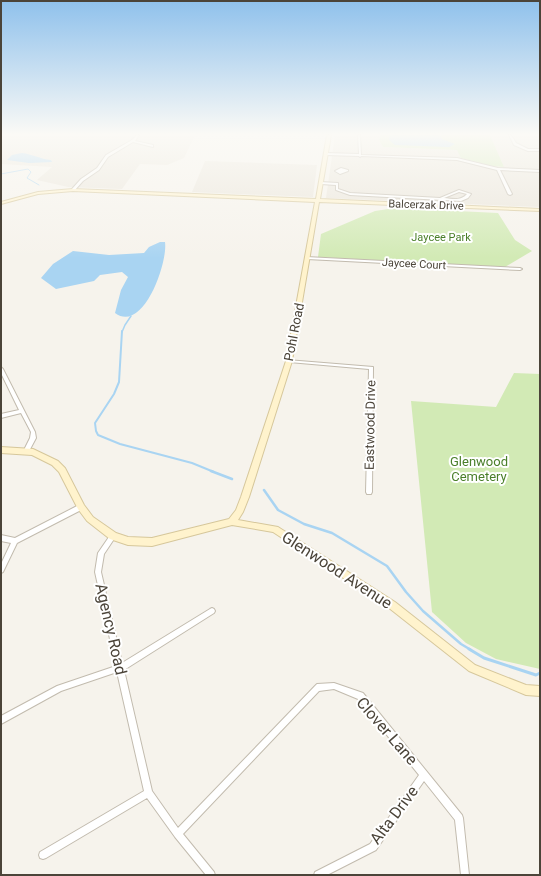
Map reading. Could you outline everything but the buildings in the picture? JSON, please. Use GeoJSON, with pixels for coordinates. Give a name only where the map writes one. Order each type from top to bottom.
{"type":"FeatureCollection","features":[{"type":"Feature","properties":{"kind":"street"},"geometry":{"type":"LineString","coordinates":[[73,190],[88,176]]}},
{"type":"Feature","properties":{"kind":"street","name":"Pohl Road"},"geometry":{"type":"LineString","coordinates":[[232,522],[244,497],[289,361],[322,176]]}},
{"type":"Feature","properties":{"kind":"street"},"geometry":{"type":"LineString","coordinates":[[339,176],[337,189],[350,194],[440,199],[461,200],[469,194],[459,191],[440,199]]}},
{"type":"Feature","properties":{"kind":"street"},"geometry":{"type":"LineString","coordinates":[[501,176],[510,194]]}},
{"type":"Feature","properties":{"kind":"street"},"geometry":{"type":"LineString","coordinates":[[321,183],[337,184]]}},
{"type":"Feature","properties":{"kind":"street","name":"Balcerzak Drive"},"geometry":{"type":"LineString","coordinates":[[1,203],[38,193],[73,190],[540,210]]}},
{"type":"Feature","properties":{"kind":"street","name":"Jaycee Court"},"geometry":{"type":"LineString","coordinates":[[307,258],[520,269]]}},
{"type":"Feature","properties":{"kind":"street","name":"Eastwood Drive"},"geometry":{"type":"LineString","coordinates":[[289,361],[371,368],[369,492]]}},
{"type":"Feature","properties":{"kind":"street"},"geometry":{"type":"LineString","coordinates":[[1,369],[33,432],[33,438],[26,452]]}},
{"type":"Feature","properties":{"kind":"street"},"geometry":{"type":"LineString","coordinates":[[1,416],[21,410]]}},
{"type":"Feature","properties":{"kind":"street"},"geometry":{"type":"LineString","coordinates":[[1,450],[40,454],[55,463],[62,470],[81,507],[95,523],[113,536]]}},
{"type":"Feature","properties":{"kind":"street"},"geometry":{"type":"LineString","coordinates":[[1,570],[15,541],[81,507]]}},
{"type":"Feature","properties":{"kind":"street","name":"Glenwood Avenue"},"geometry":{"type":"LineString","coordinates":[[113,536],[128,541],[152,542],[232,522],[275,529],[392,605],[472,668],[526,690],[540,691]]}},
{"type":"Feature","properties":{"kind":"street","name":"Agency Road"},"geometry":{"type":"LineString","coordinates":[[113,536],[101,554],[98,572],[148,793],[211,875]]}},
{"type":"Feature","properties":{"kind":"street"},"geometry":{"type":"LineString","coordinates":[[1,538],[15,541]]}},
{"type":"Feature","properties":{"kind":"street"},"geometry":{"type":"LineString","coordinates":[[1,720],[59,688],[120,668],[212,611]]}},
{"type":"Feature","properties":{"kind":"street","name":"Clover Lane"},"geometry":{"type":"LineString","coordinates":[[178,834],[317,688],[334,686],[360,696],[459,818],[465,875]]}},
{"type":"Feature","properties":{"kind":"street","name":"Alta Drive"},"geometry":{"type":"LineString","coordinates":[[318,875],[373,847],[424,775]]}},
{"type":"Feature","properties":{"kind":"street"},"geometry":{"type":"LineString","coordinates":[[43,854],[148,793]]}},
{"type":"Feature","properties":{"kind":"shaded area"},"geometry":{"type":"Polygon","coordinates":[[[42,176],[131,176],[122,189],[68,187],[37,180],[42,176]]]}},
{"type":"Feature","properties":{"kind":"shaded area"},"geometry":{"type":"Polygon","coordinates":[[[199,176],[316,176],[313,197],[192,192],[199,176]]]}},
{"type":"Feature","properties":{"kind":"shaded area"},"geometry":{"type":"Polygon","coordinates":[[[329,176],[540,176],[540,207],[326,198],[329,176]]]}},
{"type":"Feature","properties":{"kind":"green space","name":"Jaycee Park"},"geometry":{"type":"Polygon","coordinates":[[[395,208],[498,213],[515,240],[532,251],[505,267],[318,257],[321,234],[375,211],[395,208]]]}},
{"type":"Feature","properties":{"kind":"green space","name":"Glenwood Cemetery"},"geometry":{"type":"Polygon","coordinates":[[[514,373],[540,374],[540,669],[496,659],[466,643],[432,612],[411,401],[496,407],[514,373]]]}},
{"type":"Feature","properties":{"kind":"water"},"geometry":{"type":"Polygon","coordinates":[[[160,242],[165,242],[165,252],[158,279],[152,293],[144,305],[135,314],[125,317],[115,313],[121,290],[128,277],[122,272],[100,275],[94,281],[56,289],[41,278],[53,264],[73,251],[109,255],[144,253],[149,247],[160,242]]]}},
{"type":"Feature","properties":{"kind":"waterway"},"geometry":{"type":"LineString","coordinates":[[28,176],[27,178],[39,185]]}},
{"type":"Feature","properties":{"kind":"waterway"},"geometry":{"type":"LineString","coordinates":[[122,332],[131,316]]}},
{"type":"Feature","properties":{"kind":"waterway"},"geometry":{"type":"LineString","coordinates":[[122,331],[119,382],[114,394],[95,423],[98,435],[120,444],[192,463],[214,472]]}},
{"type":"Feature","properties":{"kind":"waterway"},"geometry":{"type":"LineString","coordinates":[[211,471],[232,479]]}},
{"type":"Feature","properties":{"kind":"waterway"},"geometry":{"type":"LineString","coordinates":[[264,490],[278,510],[304,524],[332,533],[387,566],[406,592],[423,611],[461,644],[471,650]]}},
{"type":"Feature","properties":{"kind":"waterway"},"geometry":{"type":"LineString","coordinates":[[469,649],[484,658],[536,675],[540,673]]}}]}
